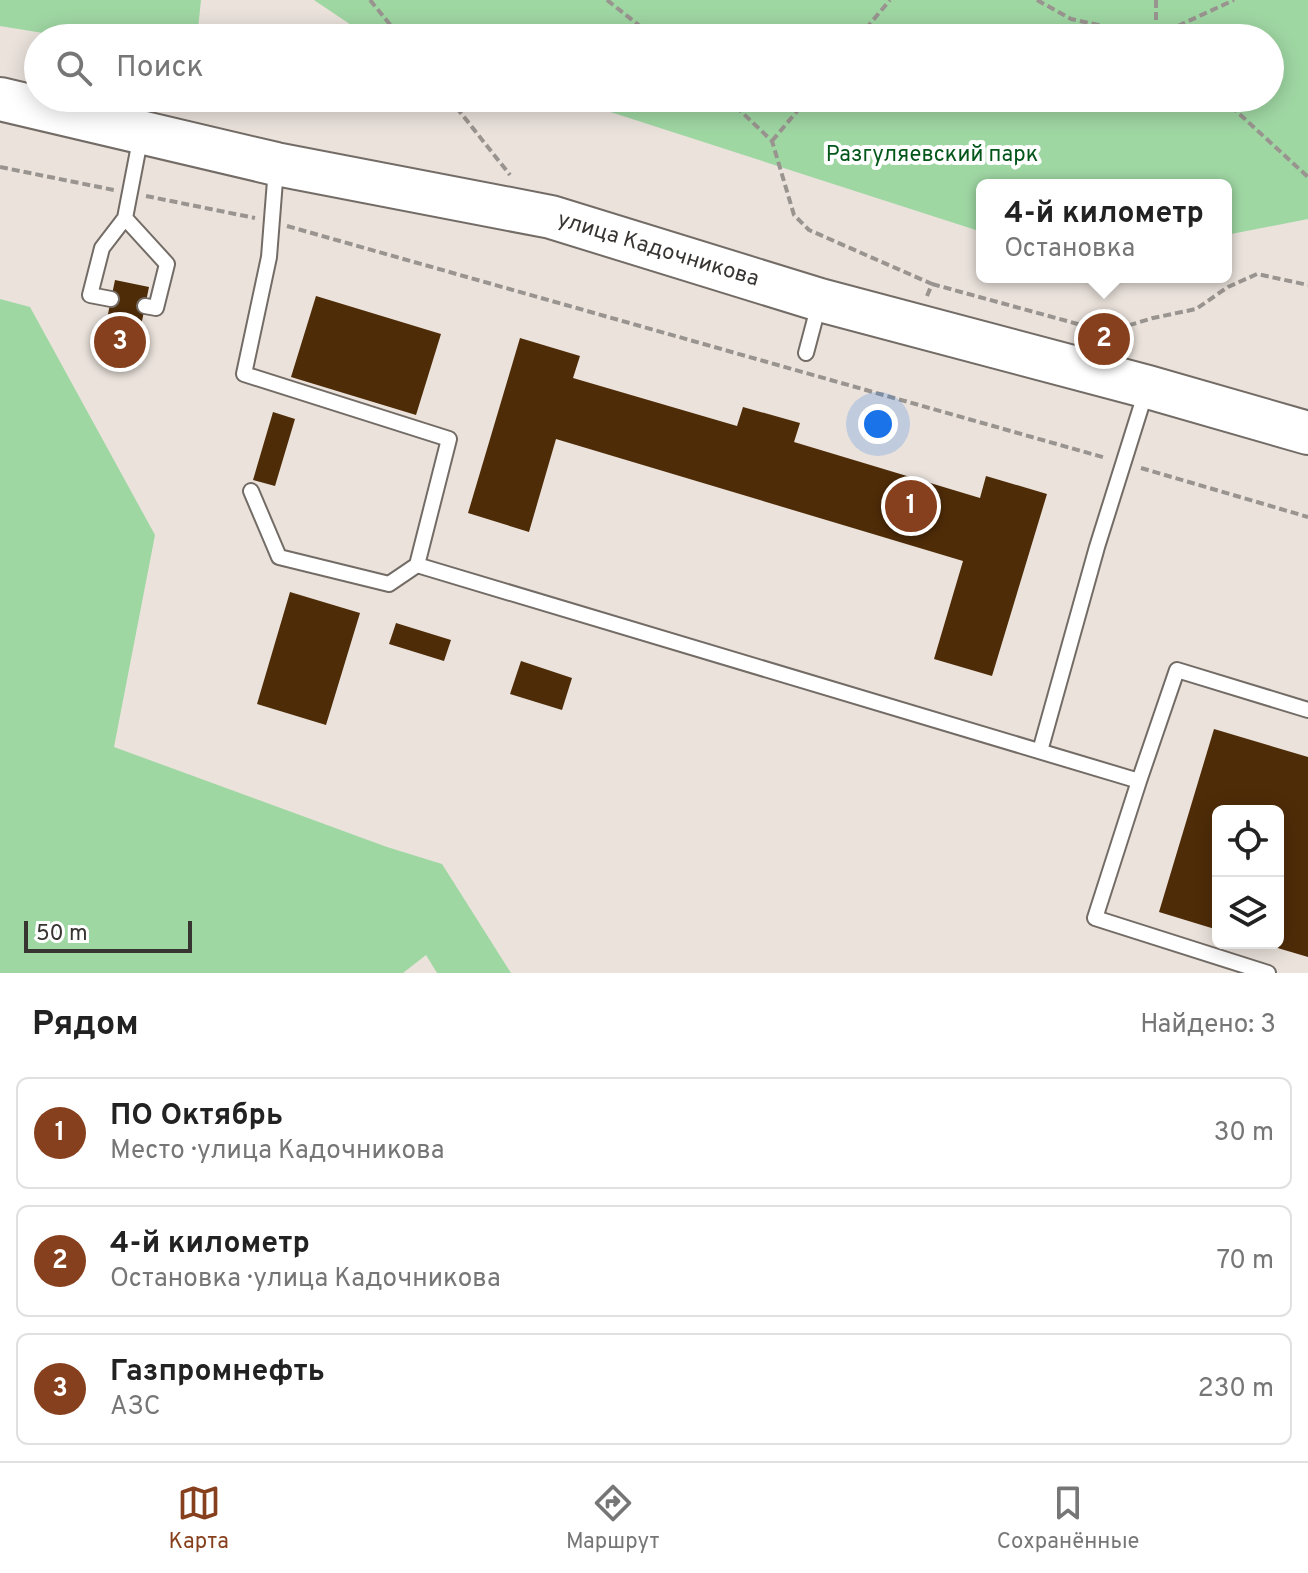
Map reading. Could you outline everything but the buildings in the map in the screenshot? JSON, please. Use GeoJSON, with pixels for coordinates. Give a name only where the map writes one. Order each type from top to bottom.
{"type":"FeatureCollection","features":[{"type":"Feature","properties":{"kind":"main road","name":"улица Кадочникова"},"geometry":{"type":"LineString","coordinates":[[0,99],[24,104]]}},
{"type":"Feature","properties":{"kind":"main road","name":"улица Кадочникова"},"geometry":{"type":"LineString","coordinates":[[60,112],[276,164],[551,217],[820,300],[1308,433]]}},
{"type":"Feature","properties":{"kind":"lane"},"geometry":{"type":"LineString","coordinates":[[111,299],[90,295],[102,248],[125,218],[142,130]]}},
{"type":"Feature","properties":{"kind":"lane"},"geometry":{"type":"LineString","coordinates":[[251,491],[279,557],[389,584],[417,565],[449,439],[244,374],[269,257],[276,164]]}},
{"type":"Feature","properties":{"kind":"lane"},"geometry":{"type":"LineString","coordinates":[[125,218],[167,264],[156,308],[145,306]]}},
{"type":"Feature","properties":{"kind":"lane"},"geometry":{"type":"LineString","coordinates":[[806,353],[820,300]]}},
{"type":"Feature","properties":{"kind":"lane"},"geometry":{"type":"LineString","coordinates":[[1040,751],[1097,547],[1148,387]]}},
{"type":"Feature","properties":{"kind":"lane"},"geometry":{"type":"LineString","coordinates":[[417,565],[1139,781]]}},
{"type":"Feature","properties":{"kind":"lane"},"geometry":{"type":"LineString","coordinates":[[1268,973],[1095,918],[1177,670],[1308,710]]}},
{"type":"Feature","properties":{"kind":"path"},"geometry":{"type":"LineString","coordinates":[[370,0],[390,24]]}},
{"type":"Feature","properties":{"kind":"path"},"geometry":{"type":"LineString","coordinates":[[607,0],[637,24]]}},
{"type":"Feature","properties":{"kind":"path"},"geometry":{"type":"LineString","coordinates":[[870,24],[890,0]]}},
{"type":"Feature","properties":{"kind":"path"},"geometry":{"type":"LineString","coordinates":[[1037,0],[1071,19],[1095,24]]}},
{"type":"Feature","properties":{"kind":"path"},"geometry":{"type":"LineString","coordinates":[[1156,0],[1157,24]]}},
{"type":"Feature","properties":{"kind":"path"},"geometry":{"type":"LineString","coordinates":[[1184,24],[1234,0]]}},
{"type":"Feature","properties":{"kind":"path"},"geometry":{"type":"LineString","coordinates":[[460,112],[512,177]]}},
{"type":"Feature","properties":{"kind":"path"},"geometry":{"type":"LineString","coordinates":[[742,112],[772,141],[794,215],[809,230],[932,284],[1107,332],[1196,309],[1228,287],[1257,274],[1308,285]]}},
{"type":"Feature","properties":{"kind":"path"},"geometry":{"type":"LineString","coordinates":[[772,141],[796,112]]}},
{"type":"Feature","properties":{"kind":"path"},"geometry":{"type":"LineString","coordinates":[[1237,112],[1308,177]]}},
{"type":"Feature","properties":{"kind":"path"},"geometry":{"type":"LineString","coordinates":[[0,167],[273,222],[1308,517]]}},
{"type":"Feature","properties":{"kind":"path"},"geometry":{"type":"LineString","coordinates":[[916,324],[932,284]]}},
{"type":"Feature","properties":{"kind":"green space"},"geometry":{"type":"Polygon","coordinates":[[[0,0],[201,0],[198,24],[24,24],[24,30],[0,26],[0,0]]]}},
{"type":"Feature","properties":{"kind":"green space","name":"Разгуляевский парк"},"geometry":{"type":"Polygon","coordinates":[[[314,0],[1308,0],[1308,219],[1232,234],[1232,179],[976,179],[976,230],[610,112],[1284,112],[1284,24],[350,24],[314,0]]]}},
{"type":"Feature","properties":{"kind":"green space"},"geometry":{"type":"Polygon","coordinates":[[[0,299],[30,307],[155,535],[114,747],[387,847],[442,864],[511,973],[437,973],[426,955],[403,973],[0,973],[0,299]]]}},
{"type":"Feature","properties":{"kind":"place","name":"4-й километр"},"geometry":{"type":"Point","coordinates":[1104,339]}},
{"type":"Feature","properties":{"kind":"place","name":"Газпромнефть"},"geometry":{"type":"Point","coordinates":[120,342]}},
{"type":"Feature","properties":{"kind":"place","name":"ПО Октябрь"},"geometry":{"type":"Point","coordinates":[911,506]}}]}
